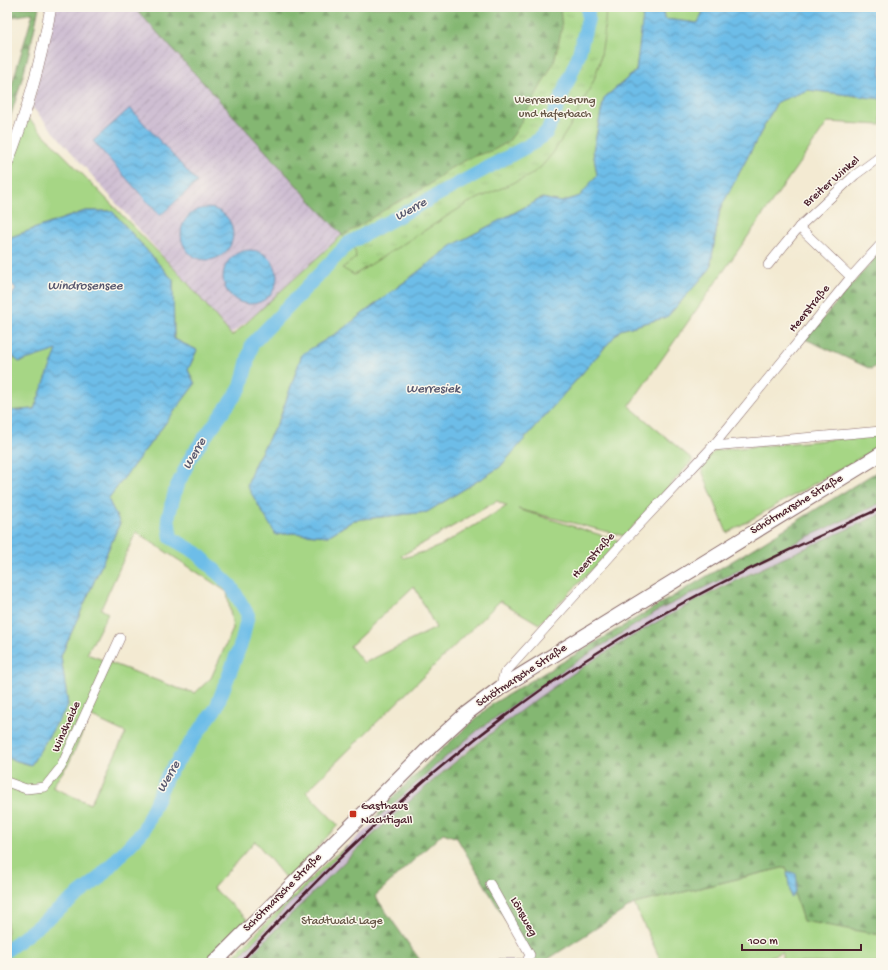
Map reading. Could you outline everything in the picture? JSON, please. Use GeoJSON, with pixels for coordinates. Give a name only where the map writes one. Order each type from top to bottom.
{"type":"FeatureCollection","features":[{"type":"Feature","properties":{"kind":"main road","name":"Schötmarsche Straße"},"geometry":{"type":"LineString","coordinates":[[214,963],[432,745],[467,713],[500,688],[881,454]]}},
{"type":"Feature","properties":{"kind":"street"},"geometry":{"type":"LineString","coordinates":[[7,164],[31,96],[51,7]]}},
{"type":"Feature","properties":{"kind":"street","name":"Breiter Winkel"},"geometry":{"type":"LineString","coordinates":[[768,265],[799,227],[855,175],[881,156]]}},
{"type":"Feature","properties":{"kind":"street"},"geometry":{"type":"LineString","coordinates":[[799,227],[851,277]]}},
{"type":"Feature","properties":{"kind":"street","name":"Heerstraße"},"geometry":{"type":"LineString","coordinates":[[500,688],[504,674],[626,539],[713,446],[851,277],[881,244]]}},
{"type":"Feature","properties":{"kind":"street"},"geometry":{"type":"LineString","coordinates":[[713,446],[881,430]]}},
{"type":"Feature","properties":{"kind":"street","name":"Windheide"},"geometry":{"type":"LineString","coordinates":[[7,782],[26,789],[45,787],[62,767],[120,638]]}},
{"type":"Feature","properties":{"kind":"street","name":"Lönsweg"},"geometry":{"type":"LineString","coordinates":[[490,884],[530,955],[526,963],[501,963]]}},
{"type":"Feature","properties":{"kind":"shaded area"},"geometry":{"type":"Polygon","coordinates":[[[55,7],[134,7],[351,237],[231,334],[32,107],[55,7]]]}},
{"type":"Feature","properties":{"kind":"shaded area"},"geometry":{"type":"Polygon","coordinates":[[[881,503],[881,514],[726,584],[662,619],[568,677],[473,746],[432,781],[354,852],[245,963],[233,963],[289,904],[348,846],[435,766],[478,730],[563,670],[659,610],[788,546],[881,503]]]}},
{"type":"Feature","properties":{"kind":"green space"},"geometry":{"type":"Polygon","coordinates":[[[7,7],[39,7],[33,37],[17,97],[7,126],[7,101],[33,13],[7,18],[7,7]]]}},
{"type":"Feature","properties":{"kind":"green space"},"geometry":{"type":"Polygon","coordinates":[[[134,7],[567,7],[540,127],[361,231],[342,235],[134,7]]]}},
{"type":"Feature","properties":{"kind":"green space","name":"Werreniederung und Haferbach"},"geometry":{"type":"Polygon","coordinates":[[[560,7],[606,7],[604,37],[600,61],[594,80],[575,118],[553,153],[541,167],[529,176],[468,203],[354,275],[342,268],[356,258],[355,250],[343,236],[389,207],[429,185],[449,169],[474,156],[492,151],[508,142],[515,133],[554,62],[562,28],[560,7]]]}},
{"type":"Feature","properties":{"kind":"green space"},"geometry":{"type":"Polygon","coordinates":[[[567,7],[644,7],[645,10],[636,71],[604,98],[593,151],[597,175],[581,196],[561,202],[542,198],[453,245],[340,331],[302,355],[280,418],[253,467],[276,535],[292,533],[328,536],[354,520],[427,512],[500,467],[620,330],[667,317],[710,269],[720,209],[777,102],[808,90],[881,99],[881,125],[828,122],[629,406],[693,460],[624,536],[518,509],[620,541],[539,624],[500,601],[306,792],[338,825],[287,880],[255,841],[213,888],[247,919],[209,963],[7,963],[7,758],[31,765],[68,705],[61,656],[120,523],[108,499],[195,384],[188,370],[197,350],[174,339],[173,280],[112,211],[85,211],[11,237],[7,245],[7,168],[27,117],[186,281],[232,336],[342,235],[361,231],[567,7]],[[497,501],[401,556],[403,558],[442,545],[507,506],[497,501]],[[136,532],[101,609],[108,613],[87,654],[180,689],[195,693],[211,678],[233,629],[227,592],[136,532]],[[414,586],[350,646],[364,663],[436,628],[414,586]],[[90,716],[69,763],[52,787],[90,804],[126,733],[90,716]]]}},
{"type":"Feature","properties":{"kind":"green space"},"geometry":{"type":"Polygon","coordinates":[[[663,7],[705,7],[698,23],[664,19],[663,7]]]}},
{"type":"Feature","properties":{"kind":"green space"},"geometry":{"type":"Polygon","coordinates":[[[881,251],[881,364],[871,369],[805,339],[881,251]]]}},
{"type":"Feature","properties":{"kind":"green space"},"geometry":{"type":"Polygon","coordinates":[[[58,349],[34,409],[7,411],[7,351],[19,362],[58,349]]]}},
{"type":"Feature","properties":{"kind":"green space"},"geometry":{"type":"Polygon","coordinates":[[[881,435],[881,446],[727,533],[699,463],[717,450],[881,435]]]}},
{"type":"Feature","properties":{"kind":"green space"},"geometry":{"type":"Polygon","coordinates":[[[881,469],[881,503],[788,546],[659,610],[563,670],[478,730],[435,766],[373,822],[385,805],[438,753],[492,704],[739,557],[881,469]]]}},
{"type":"Feature","properties":{"kind":"green space","name":"Stadtwald Lage"},"geometry":{"type":"Polygon","coordinates":[[[881,514],[881,935],[803,921],[786,867],[634,904],[542,963],[531,963],[457,838],[443,833],[375,896],[422,963],[245,963],[282,923],[401,809],[442,773],[527,706],[617,645],[664,618],[744,577],[881,514]]]}},
{"type":"Feature","properties":{"kind":"green space"},"geometry":{"type":"Polygon","coordinates":[[[348,846],[289,904],[233,963],[226,963],[330,859],[348,846]]]}},
{"type":"Feature","properties":{"kind":"green space"},"geometry":{"type":"Polygon","coordinates":[[[786,867],[803,920],[881,935],[881,963],[782,963],[782,952],[754,963],[662,963],[634,904],[786,867]]]}},
{"type":"Feature","properties":{"kind":"water","name":"Werresiek"},"geometry":{"type":"Polygon","coordinates":[[[644,7],[663,7],[664,19],[698,23],[705,7],[881,7],[881,99],[808,90],[777,102],[720,209],[710,269],[667,317],[620,330],[500,467],[427,512],[354,520],[328,536],[292,533],[276,535],[247,486],[253,467],[280,418],[302,354],[340,331],[453,245],[542,198],[561,202],[580,196],[597,175],[593,151],[604,98],[636,71],[644,7]]]}},
{"type":"Feature","properties":{"kind":"water"},"geometry":{"type":"Polygon","coordinates":[[[130,108],[197,182],[160,216],[93,141],[130,108]]]}},
{"type":"Feature","properties":{"kind":"water"},"geometry":{"type":"Polygon","coordinates":[[[202,208],[212,208],[226,215],[233,229],[233,239],[226,253],[212,260],[202,260],[192,256],[185,249],[181,239],[181,229],[185,219],[192,212],[202,208]]]}},
{"type":"Feature","properties":{"kind":"water","name":"Windrosensee"},"geometry":{"type":"Polygon","coordinates":[[[85,211],[112,211],[173,280],[174,339],[197,350],[188,370],[195,384],[108,499],[120,523],[61,656],[68,705],[31,765],[7,758],[7,411],[34,409],[57,350],[19,362],[7,351],[7,302],[16,289],[7,279],[7,245],[11,237],[85,211]]]}},
{"type":"Feature","properties":{"kind":"water"},"geometry":{"type":"Polygon","coordinates":[[[245,250],[255,250],[265,254],[273,262],[277,272],[277,282],[273,292],[265,300],[255,304],[245,304],[235,300],[227,292],[223,282],[223,272],[227,262],[235,254],[245,250]]]}},
{"type":"Feature","properties":{"kind":"water"},"geometry":{"type":"Polygon","coordinates":[[[791,872],[796,874],[797,881],[796,890],[791,898],[787,873],[791,872]]]}},
{"type":"Feature","properties":{"kind":"waterway","name":"Werre"},"geometry":{"type":"LineString","coordinates":[[7,950],[96,881],[143,831],[168,774],[216,708],[242,641],[248,615],[231,586],[197,553],[171,538],[168,518],[176,488],[192,455],[241,387],[252,344],[349,243],[535,142],[547,132],[578,57],[588,19],[588,7]]}},
{"type":"Feature","properties":{"kind":"railway"},"geometry":{"type":"LineString","coordinates":[[240,963],[286,913],[383,817],[488,729],[543,688],[600,651],[686,601],[768,560],[881,508]]}},
{"type":"Feature","properties":{"kind":"place","name":"Gasthaus Nachtigall"},"geometry":{"type":"Point","coordinates":[353,814]}}]}
